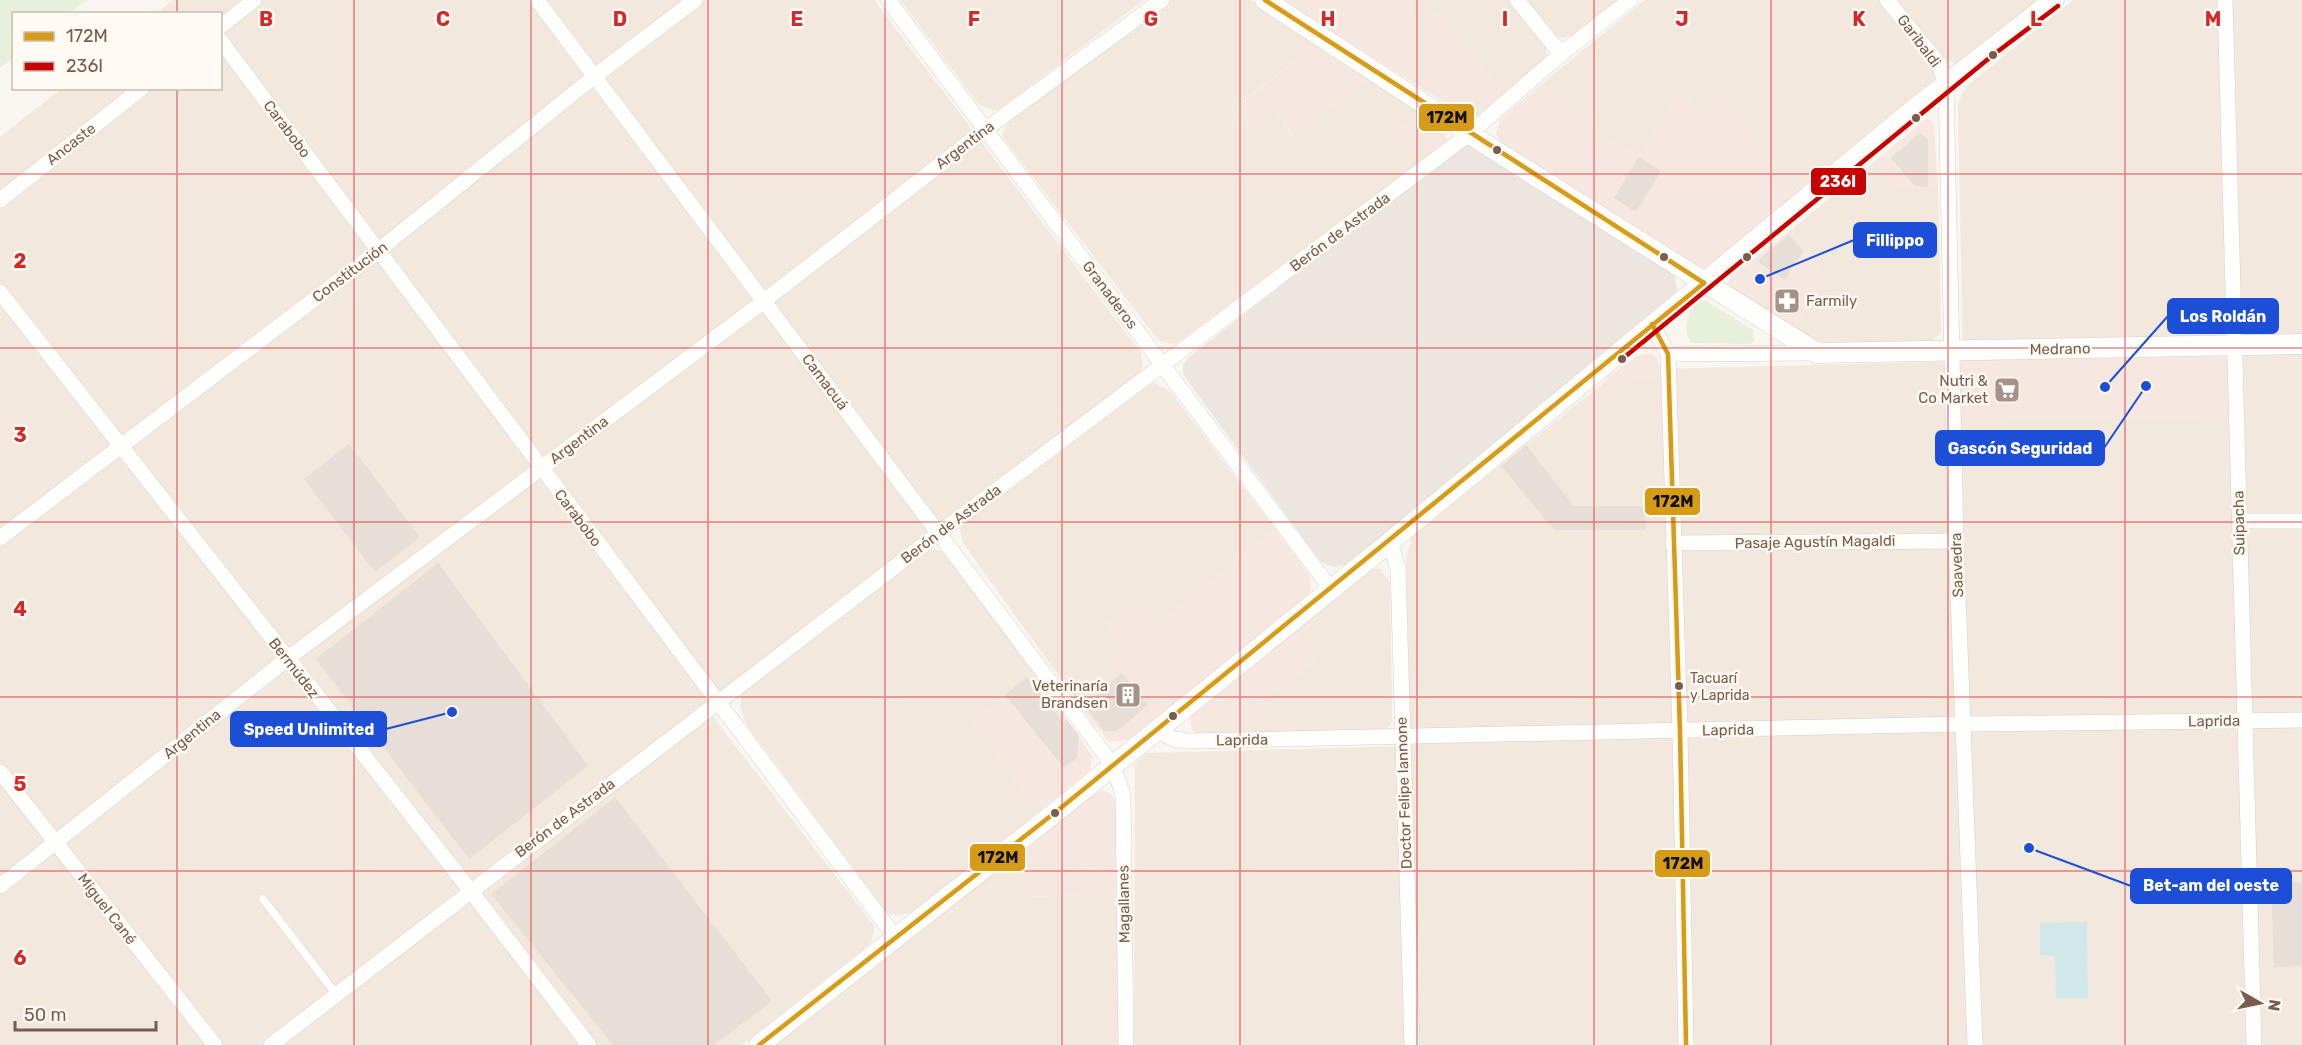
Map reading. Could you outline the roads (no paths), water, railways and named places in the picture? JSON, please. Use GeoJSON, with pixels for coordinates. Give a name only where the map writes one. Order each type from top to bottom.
{"type":"FeatureCollection","features":[{"type":"Feature","properties":{"kind":"street"},"geometry":{"type":"LineString","coordinates":[[222,25],[254,0]]}},
{"type":"Feature","properties":{"kind":"street","name":"Camacuá"},"geometry":{"type":"LineString","coordinates":[[537,0],[1113,765]]}},
{"type":"Feature","properties":{"kind":"street","name":"Constitución"},"geometry":{"type":"LineString","coordinates":[[0,538],[379,250],[595,76],[695,0]]}},
{"type":"Feature","properties":{"kind":"street","name":"Granaderos"},"geometry":{"type":"LineString","coordinates":[[888,0],[1331,590]]}},
{"type":"Feature","properties":{"kind":"street","name":"Argentina"},"geometry":{"type":"LineString","coordinates":[[0,886],[287,659],[764,301],[986,129],[1162,0]]}},
{"type":"Feature","properties":{"kind":"street"},"geometry":{"type":"LineString","coordinates":[[1265,0],[1469,134],[1817,353]]}},
{"type":"Feature","properties":{"kind":"street"},"geometry":{"type":"LineString","coordinates":[[1517,0],[1561,54]]}},
{"type":"Feature","properties":{"kind":"street","name":"Berón de Astrada"},"geometry":{"type":"LineString","coordinates":[[271,1045],[716,702],[1469,134],[1561,54],[1629,0]]}},
{"type":"Feature","properties":{"kind":"street","name":"Garibaldi"},"geometry":{"type":"LineString","coordinates":[[1887,0],[1940,65],[1946,86]]}},
{"type":"Feature","properties":{"kind":"street"},"geometry":{"type":"LineString","coordinates":[[759,1045],[1331,590],[1652,324],[1988,50],[2054,0]]}},
{"type":"Feature","properties":{"kind":"street","name":"Suipacha"},"geometry":{"type":"LineString","coordinates":[[2225,0],[2254,1045]]}},
{"type":"Feature","properties":{"kind":"street","name":"Carabobo"},"geometry":{"type":"LineString","coordinates":[[222,43],[716,702],[896,937]]}},
{"type":"Feature","properties":{"kind":"street","name":"Saavedra"},"geometry":{"type":"LineString","coordinates":[[1946,86],[1956,541],[1975,1045]]}},
{"type":"Feature","properties":{"kind":"street","name":"Ancaste"},"geometry":{"type":"LineString","coordinates":[[0,200],[139,90]]}},
{"type":"Feature","properties":{"kind":"street","name":"Bermúdez"},"geometry":{"type":"LineString","coordinates":[[0,292],[470,890],[588,1045]]}},
{"type":"Feature","properties":{"kind":"street"},"geometry":{"type":"LineString","coordinates":[[1652,324],[1668,354],[1680,731],[1686,1045]]}},
{"type":"Feature","properties":{"kind":"street","name":"Medrano"},"geometry":{"type":"LineString","coordinates":[[1668,354],[1953,352],[2302,344]]}},
{"type":"Feature","properties":{"kind":"street"},"geometry":{"type":"LineString","coordinates":[[2239,521],[2302,521]]}},
{"type":"Feature","properties":{"kind":"street","name":"Pasaje Agustín Magaldi"},"geometry":{"type":"LineString","coordinates":[[1673,543],[1956,541]]}},
{"type":"Feature","properties":{"kind":"street","name":"Doctor Felipe Iannone"},"geometry":{"type":"LineString","coordinates":[[1390,542],[1398,569],[1412,1045]]}},
{"type":"Feature","properties":{"kind":"street","name":"Laprida"},"geometry":{"type":"LineString","coordinates":[[1156,730],[1174,739],[1189,741],[1964,724],[2302,720]]}},
{"type":"Feature","properties":{"kind":"street","name":"Magallanes"},"geometry":{"type":"LineString","coordinates":[[1113,765],[1123,795],[1126,1045]]}},
{"type":"Feature","properties":{"kind":"street","name":"Miguel Cané"},"geometry":{"type":"LineString","coordinates":[[0,772],[215,1045]]}},
{"type":"Feature","properties":{"kind":"lane"},"geometry":{"type":"LineString","coordinates":[[262,899],[336,994]]}},
{"type":"Feature","properties":{"kind":"water"},"geometry":{"type":"Polygon","coordinates":[[[2087,922],[2088,998],[2056,998],[2055,956],[2040,955],[2040,923],[2087,922]]]}},
{"type":"Feature","properties":{"kind":"place","name":"Fillippo"},"geometry":{"type":"Point","coordinates":[1760,279]}},
{"type":"Feature","properties":{"kind":"place","name":"Farmily"},"geometry":{"type":"Point","coordinates":[1787,301]}},
{"type":"Feature","properties":{"kind":"place","name":"Gascón Seguridad"},"geometry":{"type":"Point","coordinates":[2146,386]}},
{"type":"Feature","properties":{"kind":"place","name":"Los Roldán"},"geometry":{"type":"Point","coordinates":[2105,387]}},
{"type":"Feature","properties":{"kind":"place","name":"Nutri & Co Market"},"geometry":{"type":"Point","coordinates":[2007,390]}},
{"type":"Feature","properties":{"kind":"place","name":"Tacuarí y Laprida"},"geometry":{"type":"Point","coordinates":[1679,686]}},
{"type":"Feature","properties":{"kind":"place","name":"Veterinaría Brandsen"},"geometry":{"type":"Point","coordinates":[1128,695]}},
{"type":"Feature","properties":{"kind":"place","name":"Speed Unlimited"},"geometry":{"type":"Point","coordinates":[452,712]}},
{"type":"Feature","properties":{"kind":"place","name":"Bet-am del oeste"},"geometry":{"type":"Point","coordinates":[2029,848]}}]}
